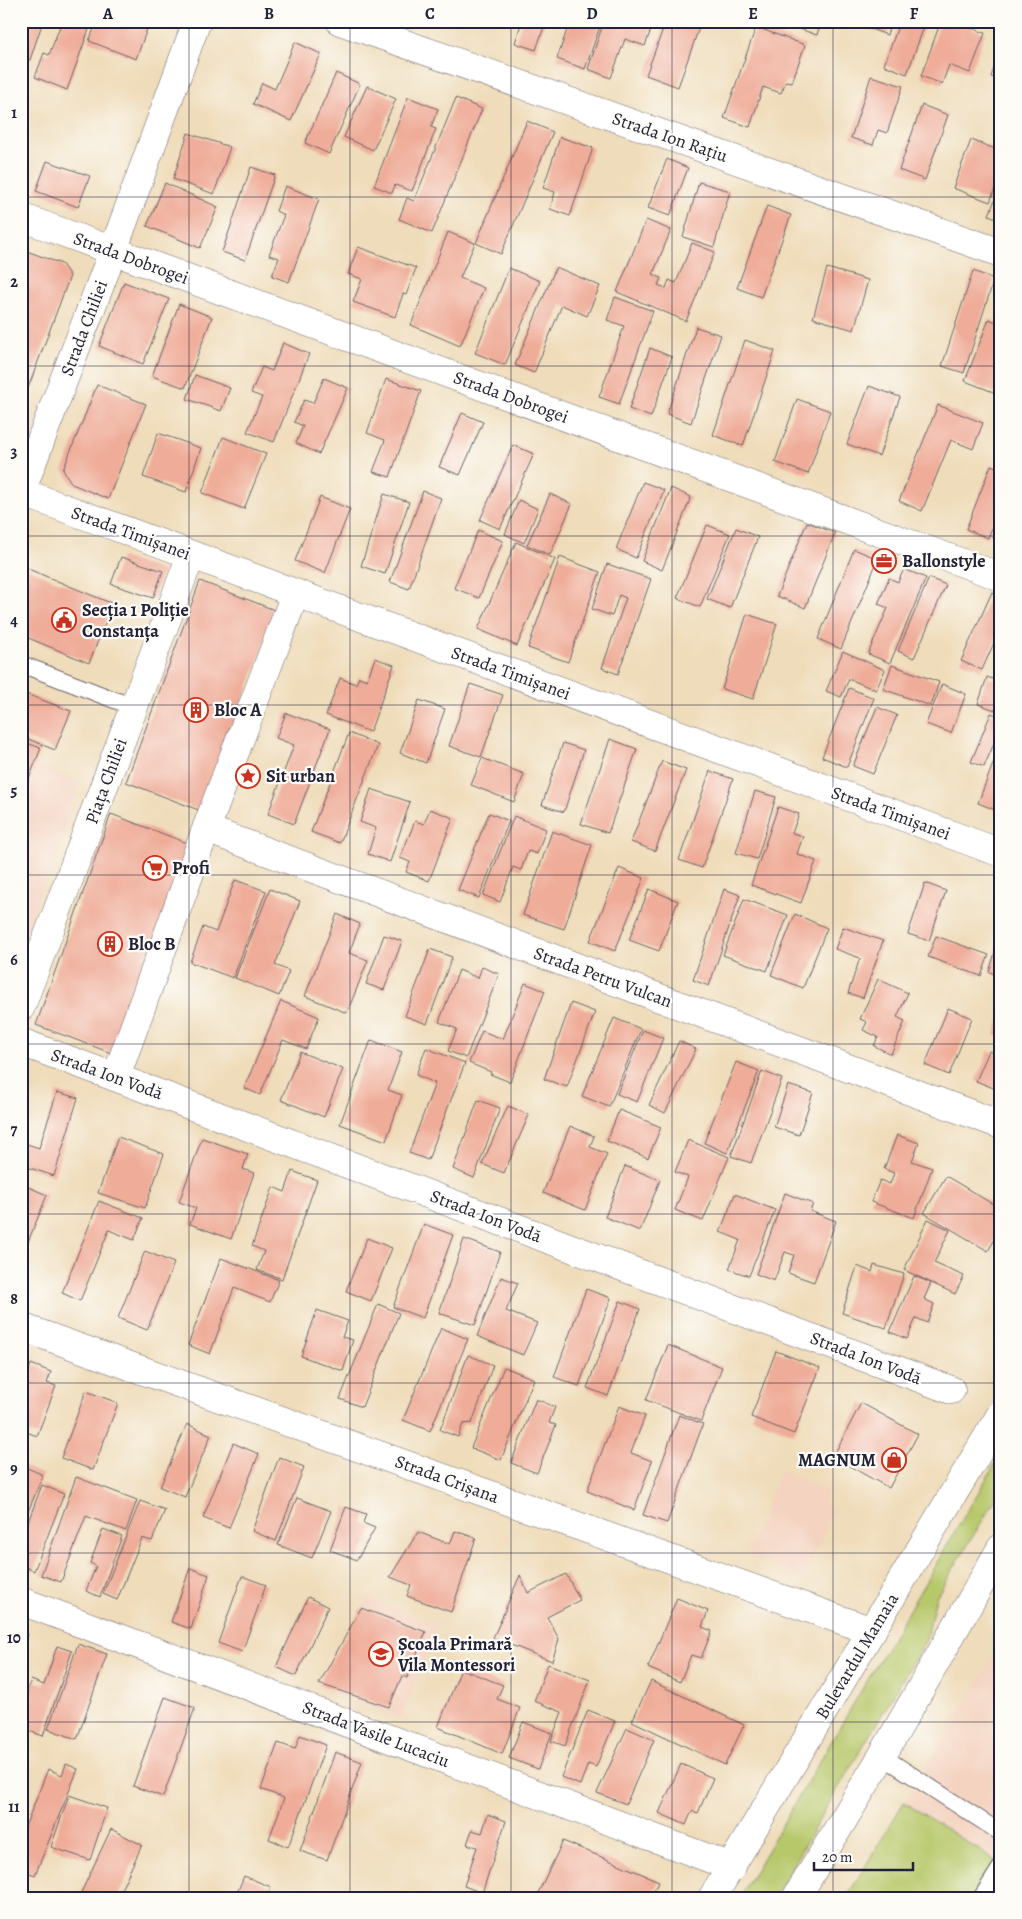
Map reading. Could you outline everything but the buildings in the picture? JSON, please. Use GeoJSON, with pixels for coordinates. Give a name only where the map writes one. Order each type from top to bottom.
{"type":"FeatureCollection","features":[{"type":"Feature","properties":{"kind":"street","name":"Strada Chiliei"},"geometry":{"type":"LineString","coordinates":[[21,492],[113,251],[196,21]]}},
{"type":"Feature","properties":{"kind":"street","name":"Strada Ion Rațiu"},"geometry":{"type":"LineString","coordinates":[[340,21],[1001,253]]}},
{"type":"Feature","properties":{"kind":"street","name":"Strada Dobrogei"},"geometry":{"type":"LineString","coordinates":[[21,217],[1001,577]]}},
{"type":"Feature","properties":{"kind":"street","name":"Strada Timișanei"},"geometry":{"type":"LineString","coordinates":[[21,492],[1001,854]]}},
{"type":"Feature","properties":{"kind":"street","name":"Piața Chiliei"},"geometry":{"type":"LineString","coordinates":[[21,1007],[191,555]]}},
{"type":"Feature","properties":{"kind":"street"},"geometry":{"type":"LineString","coordinates":[[116,1078],[206,829],[295,594]]}},
{"type":"Feature","properties":{"kind":"street","name":"Strada Petru Vulcan"},"geometry":{"type":"LineString","coordinates":[[206,829],[1001,1124]]}},
{"type":"Feature","properties":{"kind":"street","name":"Strada Ion Vodă"},"geometry":{"type":"LineString","coordinates":[[21,1042],[951,1390]]}},
{"type":"Feature","properties":{"kind":"street","name":"Strada Crișana"},"geometry":{"type":"LineString","coordinates":[[21,1327],[872,1631]]}},
{"type":"Feature","properties":{"kind":"street","name":"Bulevardul Mamaia"},"geometry":{"type":"LineString","coordinates":[[712,1898],[1001,1414]]}},
{"type":"Feature","properties":{"kind":"street"},"geometry":{"type":"LineString","coordinates":[[796,1898],[882,1756],[1001,1548]]}},
{"type":"Feature","properties":{"kind":"street","name":"Strada Vasile Lucaciu"},"geometry":{"type":"LineString","coordinates":[[21,1601],[732,1867]]}},
{"type":"Feature","properties":{"kind":"lane"},"geometry":{"type":"LineString","coordinates":[[21,664],[133,707]]}},
{"type":"Feature","properties":{"kind":"lane"},"geometry":{"type":"LineString","coordinates":[[882,1756],[1001,1833]]}},
{"type":"Feature","properties":{"kind":"lane"},"geometry":{"type":"LineString","coordinates":[[981,1898],[1001,1867]]}},
{"type":"Feature","properties":{"kind":"shaded area"},"geometry":{"type":"Polygon","coordinates":[[[21,741],[41,748],[35,764],[82,782],[21,947],[21,741]]]}},
{"type":"Feature","properties":{"kind":"shaded area"},"geometry":{"type":"Polygon","coordinates":[[[781,1470],[827,1491],[822,1504],[833,1510],[805,1578],[747,1555],[781,1470]]]}},
{"type":"Feature","properties":{"kind":"shaded area","name":"Școala Primară Vila Montessori"},"geometry":{"type":"Polygon","coordinates":[[[367,1597],[439,1625],[401,1718],[316,1687],[367,1597]]]}},
{"type":"Feature","properties":{"kind":"shaded area"},"geometry":{"type":"Polygon","coordinates":[[[1001,1644],[1001,1898],[846,1898],[918,1780],[1001,1644]]]}},
{"type":"Feature","properties":{"kind":"green space"},"geometry":{"type":"Polygon","coordinates":[[[1001,1454],[1001,1490],[936,1597],[926,1640],[773,1898],[739,1898],[1001,1454]]]}},
{"type":"Feature","properties":{"kind":"green space"},"geometry":{"type":"Polygon","coordinates":[[[904,1802],[1001,1864],[981,1898],[846,1898],[904,1802]]]}},
{"type":"Feature","properties":{"kind":"place","name":"Ballonstyle"},"geometry":{"type":"Point","coordinates":[884,561]}},
{"type":"Feature","properties":{"kind":"place","name":"Secția 1 Poliție Constanța"},"geometry":{"type":"Point","coordinates":[64,620]}},
{"type":"Feature","properties":{"kind":"place","name":"Bloc A"},"geometry":{"type":"Point","coordinates":[196,710]}},
{"type":"Feature","properties":{"kind":"place","name":"Sit urban"},"geometry":{"type":"Point","coordinates":[248,776]}},
{"type":"Feature","properties":{"kind":"place","name":"Profi"},"geometry":{"type":"Point","coordinates":[155,868]}},
{"type":"Feature","properties":{"kind":"place","name":"Bloc B"},"geometry":{"type":"Point","coordinates":[110,944]}},
{"type":"Feature","properties":{"kind":"place","name":"MAGNUM"},"geometry":{"type":"Point","coordinates":[894,1460]}},
{"type":"Feature","properties":{"kind":"place","name":"Școala Primară Vila Montessori"},"geometry":{"type":"Point","coordinates":[381,1654]}}]}
